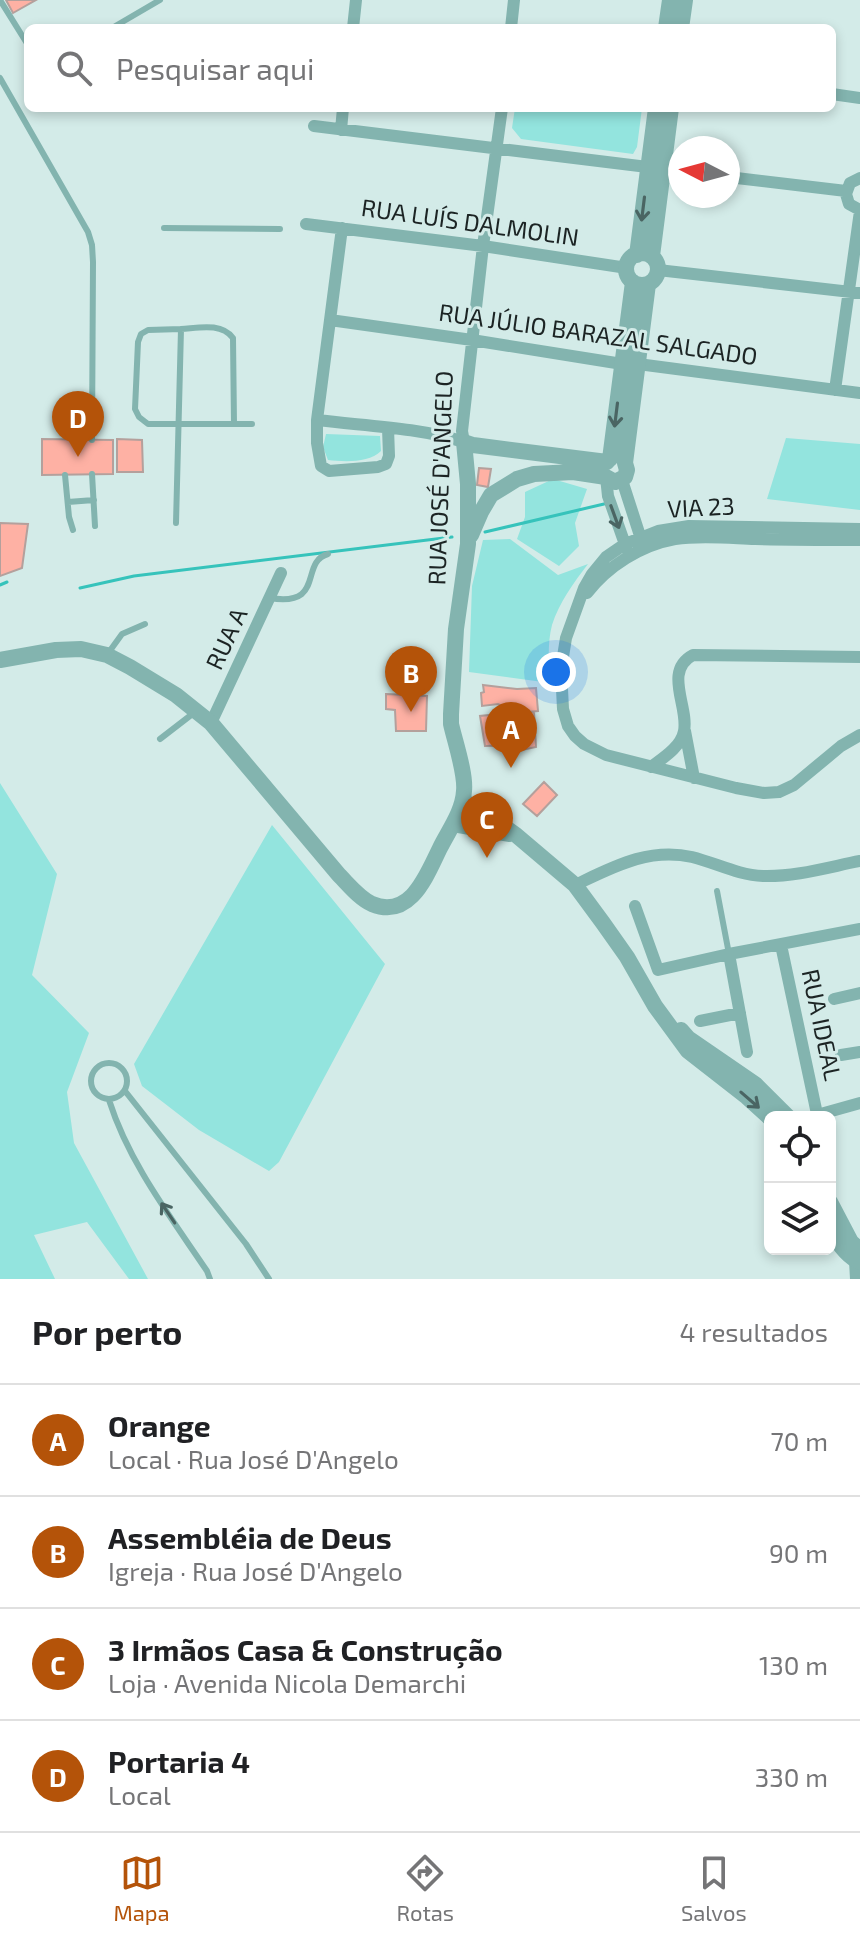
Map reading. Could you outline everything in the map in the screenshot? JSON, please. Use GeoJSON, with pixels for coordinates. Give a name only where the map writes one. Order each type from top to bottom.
{"type":"FeatureCollection","features":[{"type":"Feature","properties":{"kind":"street"},"geometry":{"type":"LineString","coordinates":[[353,24],[356,0]]}},
{"type":"Feature","properties":{"kind":"street"},"geometry":{"type":"LineString","coordinates":[[511,24],[514,0]]}},
{"type":"Feature","properties":{"kind":"street"},"geometry":{"type":"LineString","coordinates":[[667,24],[670,0]]}},
{"type":"Feature","properties":{"kind":"street"},"geometry":{"type":"LineString","coordinates":[[682,24],[685,0]]}},
{"type":"Feature","properties":{"kind":"street"},"geometry":{"type":"LineString","coordinates":[[836,95],[860,98]]}},
{"type":"Feature","properties":{"kind":"street"},"geometry":{"type":"LineString","coordinates":[[341,130],[343,112]]}},
{"type":"Feature","properties":{"kind":"street","name":"RUA JOSÉ D'ANGELO"},"geometry":{"type":"LineString","coordinates":[[463,801],[465,781],[451,724],[456,629],[468,544],[468,484],[462,431],[502,112]]}},
{"type":"Feature","properties":{"kind":"street"},"geometry":{"type":"LineString","coordinates":[[657,112],[664,169]]}},
{"type":"Feature","properties":{"kind":"street"},"geometry":{"type":"LineString","coordinates":[[627,550],[608,496],[642,269],[664,169],[671,112]]}},
{"type":"Feature","properties":{"kind":"street"},"geometry":{"type":"LineString","coordinates":[[314,126],[664,169]]}},
{"type":"Feature","properties":{"kind":"street"},"geometry":{"type":"LineString","coordinates":[[740,178],[846,191]]}},
{"type":"Feature","properties":{"kind":"street"},"geometry":{"type":"LineString","coordinates":[[835,390],[854,293],[860,210],[849,204],[846,191],[852,181],[860,178]]}},
{"type":"Feature","properties":{"kind":"street","name":"RUA LUÍS DALMOLIN"},"geometry":{"type":"LineString","coordinates":[[306,224],[642,269],[854,293]]}},
{"type":"Feature","properties":{"kind":"street"},"geometry":{"type":"LineString","coordinates":[[342,228],[317,420],[321,466],[329,471],[386,464],[389,456],[388,428]]}},
{"type":"Feature","properties":{"kind":"street","name":"RUA JÚLIO BARAZAL SALGADO"},"geometry":{"type":"LineString","coordinates":[[330,320],[616,363],[860,393]]}},
{"type":"Feature","properties":{"kind":"street"},"geometry":{"type":"LineString","coordinates":[[317,420],[448,437],[473,445],[614,468]]}},
{"type":"Feature","properties":{"kind":"street"},"geometry":{"type":"LineString","coordinates":[[510,450],[517,461],[517,479]]}},
{"type":"Feature","properties":{"kind":"street"},"geometry":{"type":"LineString","coordinates":[[468,544],[491,495],[517,479],[554,471],[614,468]]}},
{"type":"Feature","properties":{"kind":"street"},"geometry":{"type":"LineString","coordinates":[[614,468],[642,543]]}},
{"type":"Feature","properties":{"kind":"street"},"geometry":{"type":"LineString","coordinates":[[468,484],[491,495]]}},
{"type":"Feature","properties":{"kind":"street","name":"VIA 23"},"geometry":{"type":"LineString","coordinates":[[860,529],[675,527],[606,557],[584,588],[566,638],[561,669],[563,709],[568,726],[584,744],[606,755],[694,778],[764,793],[779,792],[794,785],[841,746],[860,735]]}},
{"type":"Feature","properties":{"kind":"street","name":"VIA 23"},"geometry":{"type":"LineString","coordinates":[[642,543],[701,537],[860,540]]}},
{"type":"Feature","properties":{"kind":"street","name":"RUA A"},"geometry":{"type":"LineString","coordinates":[[211,723],[281,573]]}},
{"type":"Feature","properties":{"kind":"street"},"geometry":{"type":"LineString","coordinates":[[0,660],[81,649],[107,655],[176,695],[211,723],[339,875],[372,904],[394,906],[409,899],[418,890],[463,801],[482,811],[575,885],[688,1051],[764,1113]]}},
{"type":"Feature","properties":{"kind":"street"},"geometry":{"type":"LineString","coordinates":[[694,778],[678,683],[682,664],[693,655],[860,657]]}},
{"type":"Feature","properties":{"kind":"street"},"geometry":{"type":"LineString","coordinates":[[651,767],[670,753],[685,730]]}},
{"type":"Feature","properties":{"kind":"street"},"geometry":{"type":"LineString","coordinates":[[453,824],[516,835]]}},
{"type":"Feature","properties":{"kind":"street"},"geometry":{"type":"LineString","coordinates":[[575,885],[629,860],[652,854],[671,853],[764,876],[860,861]]}},
{"type":"Feature","properties":{"kind":"street"},"geometry":{"type":"LineString","coordinates":[[635,906],[658,970],[860,929]]}},
{"type":"Feature","properties":{"kind":"street","name":"RUA IDEAL"},"geometry":{"type":"LineString","coordinates":[[781,945],[813,1111]]}},
{"type":"Feature","properties":{"kind":"street"},"geometry":{"type":"LineString","coordinates":[[729,954],[747,1052]]}},
{"type":"Feature","properties":{"kind":"street"},"geometry":{"type":"LineString","coordinates":[[641,983],[688,1038],[755,1084],[782,1111]]}},
{"type":"Feature","properties":{"kind":"street"},"geometry":{"type":"LineString","coordinates":[[834,999],[860,993]]}},
{"type":"Feature","properties":{"kind":"street"},"geometry":{"type":"LineString","coordinates":[[700,1021],[740,1013]]}},
{"type":"Feature","properties":{"kind":"street"},"geometry":{"type":"LineString","coordinates":[[841,1055],[860,1052]]}},
{"type":"Feature","properties":{"kind":"street"},"geometry":{"type":"LineString","coordinates":[[832,1111],[860,1103]]}},
{"type":"Feature","properties":{"kind":"street"},"geometry":{"type":"LineString","coordinates":[[836,1214],[857,1265]]}},
{"type":"Feature","properties":{"kind":"street"},"geometry":{"type":"LineString","coordinates":[[836,1239],[857,1265]]}},
{"type":"Feature","properties":{"kind":"lane"},"geometry":{"type":"LineString","coordinates":[[0,0],[24,39]]}},
{"type":"Feature","properties":{"kind":"lane"},"geometry":{"type":"LineString","coordinates":[[119,24],[160,0]]}},
{"type":"Feature","properties":{"kind":"lane"},"geometry":{"type":"LineString","coordinates":[[0,78],[88,232],[92,245],[92,440]]}},
{"type":"Feature","properties":{"kind":"lane"},"geometry":{"type":"LineString","coordinates":[[164,228],[280,229]]}},
{"type":"Feature","properties":{"kind":"lane"},"geometry":{"type":"LineString","coordinates":[[234,424],[233,338],[229,332],[220,328],[148,330],[141,334],[135,409],[139,417],[148,424],[179,423],[234,424],[252,424]]}},
{"type":"Feature","properties":{"kind":"lane"},"geometry":{"type":"LineString","coordinates":[[176,523],[181,329]]}},
{"type":"Feature","properties":{"kind":"lane"},"geometry":{"type":"LineString","coordinates":[[92,474],[95,526]]}},
{"type":"Feature","properties":{"kind":"lane"},"geometry":{"type":"LineString","coordinates":[[65,475],[73,530]]}},
{"type":"Feature","properties":{"kind":"lane"},"geometry":{"type":"LineString","coordinates":[[68,502],[94,500]]}},
{"type":"Feature","properties":{"kind":"lane"},"geometry":{"type":"LineString","coordinates":[[270,598],[293,599],[302,594],[309,585],[315,562],[328,554]]}},
{"type":"Feature","properties":{"kind":"lane"},"geometry":{"type":"LineString","coordinates":[[107,655],[122,634],[145,624]]}},
{"type":"Feature","properties":{"kind":"lane"},"geometry":{"type":"LineString","coordinates":[[160,739],[196,711]]}},
{"type":"Feature","properties":{"kind":"lane"},"geometry":{"type":"LineString","coordinates":[[717,891],[729,954]]}},
{"type":"Feature","properties":{"kind":"lane"},"geometry":{"type":"LineString","coordinates":[[113,1063],[123,1069],[127,1080],[125,1091],[109,1100],[95,1093],[91,1083],[94,1072],[102,1064],[113,1063]]}},
{"type":"Feature","properties":{"kind":"lane"},"geometry":{"type":"LineString","coordinates":[[125,1091],[246,1244],[269,1279]]}},
{"type":"Feature","properties":{"kind":"lane"},"geometry":{"type":"LineString","coordinates":[[109,1100],[127,1146],[210,1279]]}},
{"type":"Feature","properties":{"kind":"shaded area"},"geometry":{"type":"Polygon","coordinates":[[[514,112],[641,112],[637,147],[633,154],[521,139],[512,128],[514,112]]]}},
{"type":"Feature","properties":{"kind":"shaded area"},"geometry":{"type":"Polygon","coordinates":[[[326,434],[380,436],[381,451],[363,460],[328,460],[323,447],[326,434]]]}},
{"type":"Feature","properties":{"kind":"shaded area"},"geometry":{"type":"Polygon","coordinates":[[[786,438],[860,444],[860,510],[767,499],[786,438]]]}},
{"type":"Feature","properties":{"kind":"shaded area"},"geometry":{"type":"Polygon","coordinates":[[[553,479],[587,489],[575,523],[579,546],[559,566],[517,539],[525,517],[525,492],[553,479]]]}},
{"type":"Feature","properties":{"kind":"shaded area"},"geometry":{"type":"Polygon","coordinates":[[[510,539],[558,575],[588,564],[572,585],[552,625],[550,683],[469,672],[472,586],[483,540],[510,539]]]}},
{"type":"Feature","properties":{"kind":"shaded area"},"geometry":{"type":"Polygon","coordinates":[[[0,783],[57,874],[32,975],[89,1033],[67,1092],[74,1143],[148,1279],[129,1279],[87,1222],[34,1235],[55,1279],[0,1279],[0,783]]]}},
{"type":"Feature","properties":{"kind":"shaded area"},"geometry":{"type":"Polygon","coordinates":[[[272,825],[385,964],[279,1162],[269,1171],[199,1130],[142,1086],[134,1064],[272,825]]]}},
{"type":"Feature","properties":{"kind":"building"},"geometry":{"type":"Polygon","coordinates":[[[6,0],[36,0],[13,13],[6,0]]]}},
{"type":"Feature","properties":{"kind":"building"},"geometry":{"type":"Polygon","coordinates":[[[42,439],[113,440],[113,474],[42,475],[42,439]]]}},
{"type":"Feature","properties":{"kind":"building"},"geometry":{"type":"Polygon","coordinates":[[[117,439],[142,440],[143,472],[117,472],[117,439]]]}},
{"type":"Feature","properties":{"kind":"building"},"geometry":{"type":"Polygon","coordinates":[[[479,468],[491,469],[488,487],[477,485],[479,468]]]}},
{"type":"Feature","properties":{"kind":"building"},"geometry":{"type":"Polygon","coordinates":[[[0,523],[28,524],[22,568],[0,576],[0,523]]]}},
{"type":"Feature","properties":{"kind":"building"},"geometry":{"type":"Polygon","coordinates":[[[483,685],[536,688],[538,711],[516,713],[498,704],[482,706],[483,685]]]}},
{"type":"Feature","properties":{"kind":"building"},"geometry":{"type":"Polygon","coordinates":[[[386,694],[427,696],[426,731],[396,731],[395,710],[386,709],[386,694]]]}},
{"type":"Feature","properties":{"kind":"building"},"geometry":{"type":"Polygon","coordinates":[[[534,712],[536,747],[522,750],[518,745],[485,746],[480,716],[508,713],[509,718],[520,718],[521,714],[534,712]]]}},
{"type":"Feature","properties":{"kind":"building"},"geometry":{"type":"Polygon","coordinates":[[[544,782],[557,795],[537,816],[523,804],[544,782]]]}},
{"type":"Feature","properties":{"kind":"waterway"},"geometry":{"type":"LineString","coordinates":[[485,532],[604,504]]}},
{"type":"Feature","properties":{"kind":"waterway"},"geometry":{"type":"LineString","coordinates":[[80,588],[134,576],[452,537]]}},
{"type":"Feature","properties":{"kind":"waterway"},"geometry":{"type":"LineString","coordinates":[[0,585],[7,582]]}},
{"type":"Feature","properties":{"kind":"place","name":"Portaria 4"},"geometry":{"type":"Point","coordinates":[78,457]}},
{"type":"Feature","properties":{"kind":"place","name":"Assembléia de Deus"},"geometry":{"type":"Point","coordinates":[411,712]}},
{"type":"Feature","properties":{"kind":"place","name":"Orange"},"geometry":{"type":"Point","coordinates":[511,768]}},
{"type":"Feature","properties":{"kind":"place","name":"3 Irmãos Casa & Construção"},"geometry":{"type":"Point","coordinates":[487,858]}}]}
